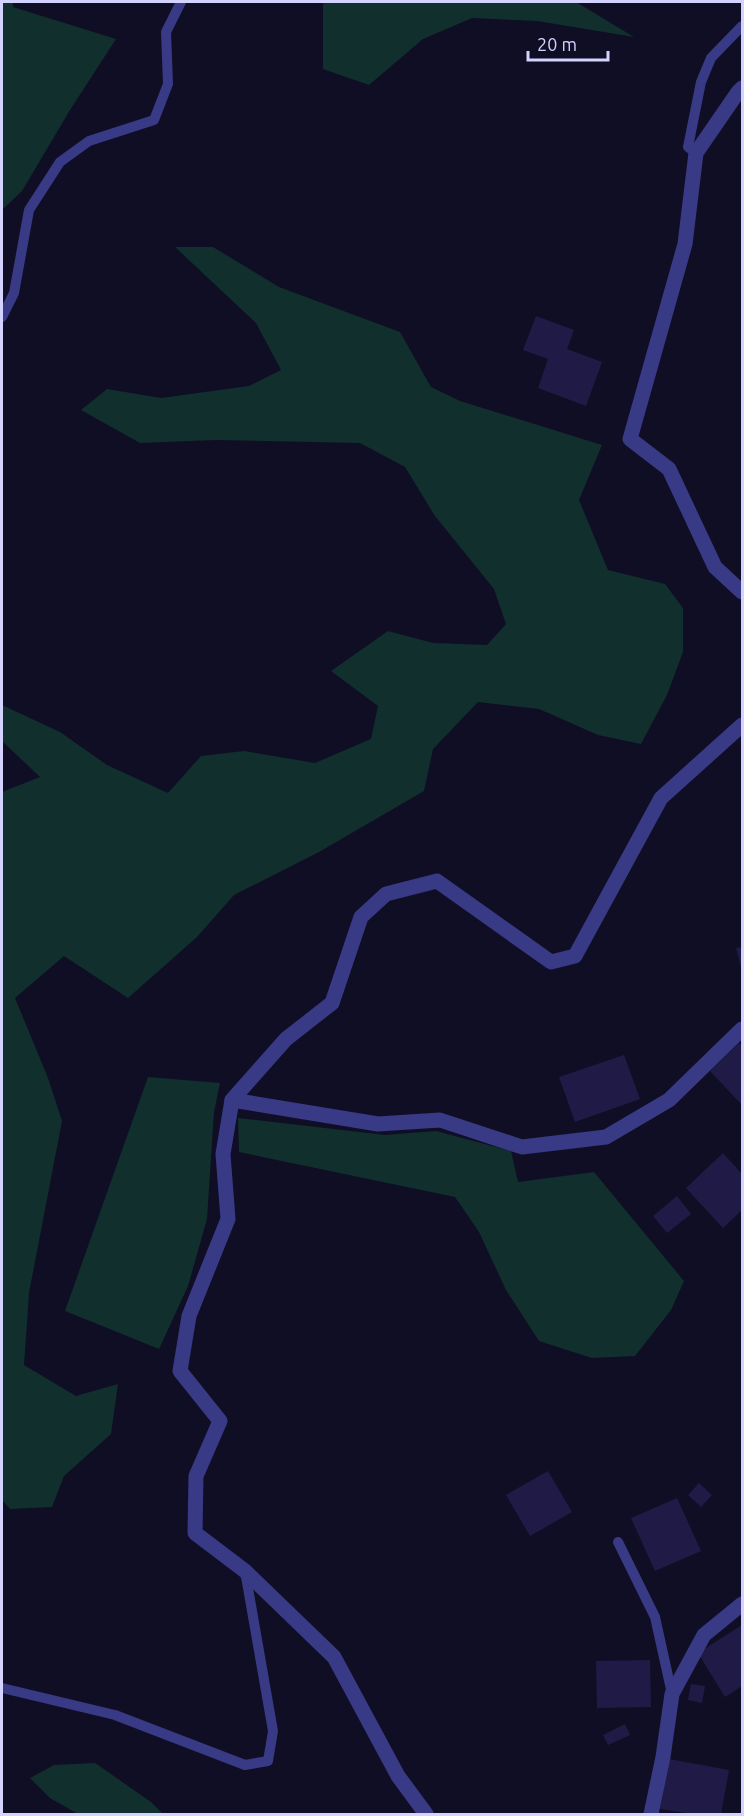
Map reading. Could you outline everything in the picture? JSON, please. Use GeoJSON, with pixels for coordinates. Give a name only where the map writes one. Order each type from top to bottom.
{"type":"FeatureCollection","features":[{"type":"Feature","properties":{"kind":"street"},"geometry":{"type":"LineString","coordinates":[[742,88],[696,153],[685,244],[630,439],[669,469],[715,567],[742,592]]}},
{"type":"Feature","properties":{"kind":"street"},"geometry":{"type":"LineString","coordinates":[[426,1815],[398,1776],[334,1657],[245,1571],[195,1533],[196,1476],[220,1421],[180,1371],[189,1316],[228,1219],[223,1154],[232,1100],[286,1039],[332,1003],[361,917],[386,894],[437,881],[551,962],[575,956],[661,798],[742,725]]}},
{"type":"Feature","properties":{"kind":"street"},"geometry":{"type":"LineString","coordinates":[[232,1100],[378,1124],[440,1120],[522,1147],[606,1137],[669,1100],[742,1029]]}},
{"type":"Feature","properties":{"kind":"street"},"geometry":{"type":"LineString","coordinates":[[651,1815],[672,1694],[704,1635],[742,1604]]}},
{"type":"Feature","properties":{"kind":"lane"},"geometry":{"type":"LineString","coordinates":[[2,317],[14,293],[29,210],[60,162],[89,141],[153,120],[168,84],[166,32],[181,2]]}},
{"type":"Feature","properties":{"kind":"lane"},"geometry":{"type":"LineString","coordinates":[[696,153],[688,147],[701,82],[711,58],[742,26]]}},
{"type":"Feature","properties":{"kind":"lane"},"geometry":{"type":"LineString","coordinates":[[618,1542],[655,1617],[672,1694]]}},
{"type":"Feature","properties":{"kind":"lane"},"geometry":{"type":"LineString","coordinates":[[2,1688],[116,1715],[245,1765],[268,1761],[273,1731],[245,1571]]}},
{"type":"Feature","properties":{"kind":"green space"},"geometry":{"type":"Polygon","coordinates":[[[2,2],[13,2],[13,7],[116,39],[22,191],[2,210],[2,2]]]}},
{"type":"Feature","properties":{"kind":"green space"},"geometry":{"type":"Polygon","coordinates":[[[325,2],[576,2],[634,37],[537,21],[472,18],[423,39],[369,85],[323,69],[323,4],[325,2]]]}},
{"type":"Feature","properties":{"kind":"green space"},"geometry":{"type":"Polygon","coordinates":[[[175,247],[213,247],[279,287],[400,332],[431,387],[460,401],[602,445],[579,500],[608,570],[665,584],[683,608],[683,652],[667,695],[641,744],[598,735],[539,709],[478,702],[433,749],[424,791],[319,852],[234,895],[197,937],[128,998],[64,956],[15,998],[48,1078],[62,1121],[29,1293],[24,1365],[76,1396],[118,1384],[111,1434],[64,1476],[52,1507],[10,1509],[2,1500],[2,792],[40,777],[2,741],[2,705],[60,732],[107,765],[168,793],[201,756],[244,751],[315,763],[371,739],[378,706],[331,671],[388,631],[433,643],[487,645],[506,624],[494,589],[435,516],[405,467],[360,443],[216,440],[140,443],[81,410],[107,389],[161,398],[249,386],[281,370],[256,323],[175,247]]]}},
{"type":"Feature","properties":{"kind":"green space"},"geometry":{"type":"Polygon","coordinates":[[[148,1077],[220,1083],[214,1112],[207,1219],[188,1286],[159,1349],[65,1311],[148,1077]]]}},
{"type":"Feature","properties":{"kind":"green space"},"geometry":{"type":"Polygon","coordinates":[[[238,1118],[385,1135],[436,1131],[511,1151],[518,1182],[594,1172],[684,1281],[671,1310],[635,1356],[592,1358],[539,1341],[506,1290],[479,1232],[455,1197],[239,1152],[238,1118]]]}},
{"type":"Feature","properties":{"kind":"green space"},"geometry":{"type":"Polygon","coordinates":[[[95,1763],[151,1802],[163,1814],[78,1814],[50,1798],[30,1778],[54,1765],[95,1763]]]}},
{"type":"Feature","properties":{"kind":"building"},"geometry":{"type":"Polygon","coordinates":[[[536,316],[574,330],[567,349],[602,362],[586,406],[538,388],[548,359],[523,350],[536,316]]]}},
{"type":"Feature","properties":{"kind":"building"},"geometry":{"type":"Polygon","coordinates":[[[742,947],[742,971],[736,948],[742,947]]]}},
{"type":"Feature","properties":{"kind":"building"},"geometry":{"type":"Polygon","coordinates":[[[739,1043],[742,1047],[742,1105],[710,1071],[739,1043]]]}},
{"type":"Feature","properties":{"kind":"building"},"geometry":{"type":"Polygon","coordinates":[[[624,1055],[640,1099],[575,1122],[559,1077],[624,1055]]]}},
{"type":"Feature","properties":{"kind":"building"},"geometry":{"type":"Polygon","coordinates":[[[723,1153],[742,1174],[742,1210],[723,1228],[686,1188],[723,1153]]]}},
{"type":"Feature","properties":{"kind":"building"},"geometry":{"type":"Polygon","coordinates":[[[677,1196],[691,1214],[667,1233],[653,1216],[677,1196]]]}},
{"type":"Feature","properties":{"kind":"building"},"geometry":{"type":"Polygon","coordinates":[[[548,1471],[572,1512],[530,1536],[506,1495],[548,1471]]]}},
{"type":"Feature","properties":{"kind":"building"},"geometry":{"type":"Polygon","coordinates":[[[699,1483],[712,1495],[701,1507],[688,1495],[699,1483]]]}},
{"type":"Feature","properties":{"kind":"building"},"geometry":{"type":"Polygon","coordinates":[[[677,1498],[701,1551],[655,1571],[631,1518],[677,1498]]]}},
{"type":"Feature","properties":{"kind":"building"},"geometry":{"type":"Polygon","coordinates":[[[742,1625],[742,1686],[725,1697],[698,1653],[742,1625]]]}},
{"type":"Feature","properties":{"kind":"building"},"geometry":{"type":"Polygon","coordinates":[[[650,1660],[651,1707],[597,1708],[596,1661],[650,1660]]]}},
{"type":"Feature","properties":{"kind":"building"},"geometry":{"type":"Polygon","coordinates":[[[691,1684],[705,1686],[702,1703],[688,1700],[691,1684]]]}},
{"type":"Feature","properties":{"kind":"building"},"geometry":{"type":"Polygon","coordinates":[[[625,1724],[630,1735],[608,1745],[603,1735],[625,1724]]]}},
{"type":"Feature","properties":{"kind":"building"},"geometry":{"type":"Polygon","coordinates":[[[669,1759],[729,1770],[721,1814],[693,1814],[660,1809],[669,1759]]]}}]}
